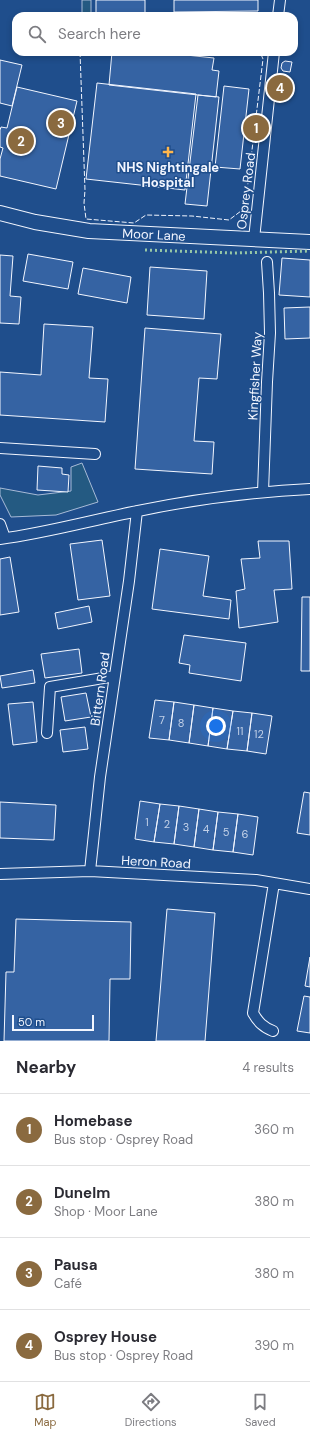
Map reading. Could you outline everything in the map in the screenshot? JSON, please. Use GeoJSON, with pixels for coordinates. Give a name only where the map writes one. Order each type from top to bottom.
{"type":"FeatureCollection","features":[{"type":"Feature","properties":{"kind":"main road","name":"Moor Lane"},"geometry":{"type":"LineString","coordinates":[[0,214],[35,222],[89,230],[310,242]]}},
{"type":"Feature","properties":{"kind":"street"},"geometry":{"type":"LineString","coordinates":[[278,12],[280,0]]}},
{"type":"Feature","properties":{"kind":"street","name":"Osprey Road"},"geometry":{"type":"LineString","coordinates":[[254,239],[262,176],[274,56]]}},
{"type":"Feature","properties":{"kind":"street","name":"Kingfisher Way"},"geometry":{"type":"LineString","coordinates":[[263,492],[270,332],[267,262]]}},
{"type":"Feature","properties":{"kind":"street"},"geometry":{"type":"LineString","coordinates":[[0,448],[95,454]]}},
{"type":"Feature","properties":{"kind":"street"},"geometry":{"type":"LineString","coordinates":[[0,524],[2,539],[37,533],[137,511],[207,499],[263,492],[310,489]]}},
{"type":"Feature","properties":{"kind":"street","name":"Bittern Road"},"geometry":{"type":"LineString","coordinates":[[90,871],[100,777],[129,581],[137,511]]}},
{"type":"Feature","properties":{"kind":"street"},"geometry":{"type":"LineString","coordinates":[[47,733],[50,688],[115,676]]}},
{"type":"Feature","properties":{"kind":"street","name":"Heron Road"},"geometry":{"type":"LineString","coordinates":[[0,874],[90,871],[256,880],[310,889]]}},
{"type":"Feature","properties":{"kind":"street"},"geometry":{"type":"LineString","coordinates":[[273,1031],[264,1027],[253,1013],[274,883]]}},
{"type":"Feature","properties":{"kind":"shaded area"},"geometry":{"type":"Polygon","coordinates":[[[82,0],[91,0],[91,12],[82,12],[82,0]]]}},
{"type":"Feature","properties":{"kind":"shaded area"},"geometry":{"type":"Polygon","coordinates":[[[82,463],[98,502],[56,515],[11,517],[0,495],[0,488],[38,495],[71,491],[71,467],[82,463]]]}},
{"type":"Feature","properties":{"kind":"building"},"geometry":{"type":"Polygon","coordinates":[[[96,0],[145,0],[145,12],[96,12],[96,0]]]}},
{"type":"Feature","properties":{"kind":"building"},"geometry":{"type":"Polygon","coordinates":[[[174,0],[258,0],[258,11],[174,12],[174,0]]]}},
{"type":"Feature","properties":{"kind":"building"},"geometry":{"type":"Polygon","coordinates":[[[112,56],[195,56],[214,58],[212,70],[219,71],[216,97],[109,85],[112,56]]]}},
{"type":"Feature","properties":{"kind":"building"},"geometry":{"type":"Polygon","coordinates":[[[0,60],[22,65],[12,106],[0,103],[0,60]]]}},
{"type":"Feature","properties":{"kind":"building"},"geometry":{"type":"Polygon","coordinates":[[[285,61],[292,62],[290,72],[283,71],[281,68],[282,63],[285,61]]]}},
{"type":"Feature","properties":{"kind":"building"},"geometry":{"type":"Polygon","coordinates":[[[97,83],[196,94],[185,190],[86,179],[97,83]]]}},
{"type":"Feature","properties":{"kind":"building"},"geometry":{"type":"Polygon","coordinates":[[[224,86],[249,89],[240,169],[215,167],[224,86]]]}},
{"type":"Feature","properties":{"kind":"building"},"geometry":{"type":"Polygon","coordinates":[[[17,87],[77,101],[56,189],[0,176],[0,159],[3,148],[0,147],[0,130],[1,127],[7,128],[17,87]]]}},
{"type":"Feature","properties":{"kind":"building"},"geometry":{"type":"Polygon","coordinates":[[[198,95],[219,97],[207,206],[185,204],[198,95]]]}},
{"type":"Feature","properties":{"kind":"building"},"geometry":{"type":"Polygon","coordinates":[[[28,254],[73,262],[68,289],[23,281],[28,254]]]}},
{"type":"Feature","properties":{"kind":"building"},"geometry":{"type":"Polygon","coordinates":[[[0,255],[13,256],[10,296],[21,297],[19,324],[0,323],[0,255]]]}},
{"type":"Feature","properties":{"kind":"building"},"geometry":{"type":"Polygon","coordinates":[[[282,258],[310,260],[310,297],[279,295],[282,258]]]}},
{"type":"Feature","properties":{"kind":"building"},"geometry":{"type":"Polygon","coordinates":[[[150,267],[207,271],[204,319],[147,315],[150,267]]]}},
{"type":"Feature","properties":{"kind":"building"},"geometry":{"type":"Polygon","coordinates":[[[83,268],[131,277],[127,303],[78,294],[83,268]]]}},
{"type":"Feature","properties":{"kind":"building"},"geometry":{"type":"Polygon","coordinates":[[[310,307],[310,338],[285,339],[284,308],[310,307]]]}},
{"type":"Feature","properties":{"kind":"building"},"geometry":{"type":"Polygon","coordinates":[[[44,324],[93,327],[89,378],[108,379],[105,422],[0,415],[0,372],[41,375],[44,324]]]}},
{"type":"Feature","properties":{"kind":"building"},"geometry":{"type":"Polygon","coordinates":[[[145,328],[221,334],[217,379],[199,378],[194,441],[214,442],[212,474],[135,469],[145,328]]]}},
{"type":"Feature","properties":{"kind":"building"},"geometry":{"type":"Polygon","coordinates":[[[38,466],[62,468],[62,474],[69,475],[68,492],[37,490],[38,466]]]}},
{"type":"Feature","properties":{"kind":"building"},"geometry":{"type":"Polygon","coordinates":[[[102,540],[110,596],[78,600],[70,544],[102,540]]]}},
{"type":"Feature","properties":{"kind":"building"},"geometry":{"type":"Polygon","coordinates":[[[258,541],[289,541],[292,589],[274,590],[278,622],[239,628],[236,591],[245,589],[241,559],[260,558],[258,541]]]}},
{"type":"Feature","properties":{"kind":"building"},"geometry":{"type":"Polygon","coordinates":[[[160,549],[209,556],[203,596],[231,600],[229,619],[152,609],[160,549]]]}},
{"type":"Feature","properties":{"kind":"building"},"geometry":{"type":"Polygon","coordinates":[[[10,557],[19,612],[0,615],[0,559],[10,557]]]}},
{"type":"Feature","properties":{"kind":"building"},"geometry":{"type":"Polygon","coordinates":[[[302,597],[310,597],[310,671],[301,671],[302,597]]]}},
{"type":"Feature","properties":{"kind":"building"},"geometry":{"type":"Polygon","coordinates":[[[89,606],[92,622],[58,629],[55,613],[89,606]]]}},
{"type":"Feature","properties":{"kind":"building"},"geometry":{"type":"Polygon","coordinates":[[[184,635],[246,643],[241,681],[189,673],[190,665],[179,663],[184,635]]]}},
{"type":"Feature","properties":{"kind":"building"},"geometry":{"type":"Polygon","coordinates":[[[79,649],[82,673],[45,678],[41,654],[79,649]]]}},
{"type":"Feature","properties":{"kind":"building"},"geometry":{"type":"Polygon","coordinates":[[[33,670],[35,683],[2,688],[0,676],[33,670]]]}},
{"type":"Feature","properties":{"kind":"building"},"geometry":{"type":"Polygon","coordinates":[[[86,693],[91,717],[65,721],[61,697],[86,693]]]}},
{"type":"Feature","properties":{"kind":"building"},"geometry":{"type":"Polygon","coordinates":[[[155,700],[174,702],[169,740],[149,738],[155,700]]]}},
{"type":"Feature","properties":{"kind":"building"},"geometry":{"type":"Polygon","coordinates":[[[33,702],[37,742],[13,745],[8,704],[33,702]]]}},
{"type":"Feature","properties":{"kind":"building"},"geometry":{"type":"Polygon","coordinates":[[[174,702],[194,705],[189,743],[169,740],[174,702]]]}},
{"type":"Feature","properties":{"kind":"building"},"geometry":{"type":"Polygon","coordinates":[[[194,705],[213,708],[208,746],[189,743],[194,705]]]}},
{"type":"Feature","properties":{"kind":"building"},"geometry":{"type":"Polygon","coordinates":[[[213,708],[233,711],[227,749],[208,746],[213,708]]]}},
{"type":"Feature","properties":{"kind":"building"},"geometry":{"type":"Polygon","coordinates":[[[233,711],[252,713],[247,751],[227,749],[233,711]]]}},
{"type":"Feature","properties":{"kind":"building"},"geometry":{"type":"Polygon","coordinates":[[[252,713],[272,716],[266,754],[247,751],[252,713]]]}},
{"type":"Feature","properties":{"kind":"building"},"geometry":{"type":"Polygon","coordinates":[[[85,727],[88,749],[63,752],[60,730],[85,727]]]}},
{"type":"Feature","properties":{"kind":"building"},"geometry":{"type":"Polygon","coordinates":[[[304,792],[310,793],[310,835],[297,833],[304,792]]]}},
{"type":"Feature","properties":{"kind":"building"},"geometry":{"type":"Polygon","coordinates":[[[140,801],[160,804],[154,842],[135,839],[140,801]]]}},
{"type":"Feature","properties":{"kind":"building"},"geometry":{"type":"Polygon","coordinates":[[[0,802],[56,805],[54,840],[0,838],[0,802]]]}},
{"type":"Feature","properties":{"kind":"building"},"geometry":{"type":"Polygon","coordinates":[[[160,804],[179,806],[174,844],[154,842],[160,804]]]}},
{"type":"Feature","properties":{"kind":"building"},"geometry":{"type":"Polygon","coordinates":[[[179,806],[199,809],[194,847],[174,844],[179,806]]]}},
{"type":"Feature","properties":{"kind":"building"},"geometry":{"type":"Polygon","coordinates":[[[199,809],[218,812],[213,850],[194,847],[199,809]]]}},
{"type":"Feature","properties":{"kind":"building"},"geometry":{"type":"Polygon","coordinates":[[[218,812],[238,814],[233,852],[213,850],[218,812]]]}},
{"type":"Feature","properties":{"kind":"building"},"geometry":{"type":"Polygon","coordinates":[[[238,814],[258,817],[253,855],[233,852],[238,814]]]}},
{"type":"Feature","properties":{"kind":"building"},"geometry":{"type":"Polygon","coordinates":[[[167,909],[215,913],[205,1041],[156,1041],[167,909]]]}},
{"type":"Feature","properties":{"kind":"building"},"geometry":{"type":"Polygon","coordinates":[[[16,919],[131,922],[130,979],[110,979],[109,1041],[4,1041],[6,972],[14,972],[16,919]]]}},
{"type":"Feature","properties":{"kind":"building"},"geometry":{"type":"Polygon","coordinates":[[[310,957],[310,987],[305,986],[310,957]]]}},
{"type":"Feature","properties":{"kind":"building"},"geometry":{"type":"Polygon","coordinates":[[[304,996],[310,997],[310,1033],[297,1031],[304,996]]]}},
{"type":"Feature","properties":{"kind":"hedge"},"geometry":{"type":"LineString","coordinates":[[145,250],[234,253],[310,251]]}},
{"type":"Feature","properties":{"kind":"fence"},"geometry":{"type":"LineString","coordinates":[[80,56],[85,190],[84,203],[86,219],[134,223],[146,215],[192,216],[229,220],[245,208],[263,59],[262,56]]}},
{"type":"Feature","properties":{"kind":"place","name":"Osprey House"},"geometry":{"type":"Point","coordinates":[280,88]}},
{"type":"Feature","properties":{"kind":"place","name":"Pausa"},"geometry":{"type":"Point","coordinates":[61,123]}},
{"type":"Feature","properties":{"kind":"place","name":"Homebase"},"geometry":{"type":"Point","coordinates":[256,128]}},
{"type":"Feature","properties":{"kind":"place","name":"Dunelm"},"geometry":{"type":"Point","coordinates":[21,141]}},
{"type":"Feature","properties":{"kind":"place","name":"NHS Nightingale Hospital"},"geometry":{"type":"Point","coordinates":[168,152]}}]}
